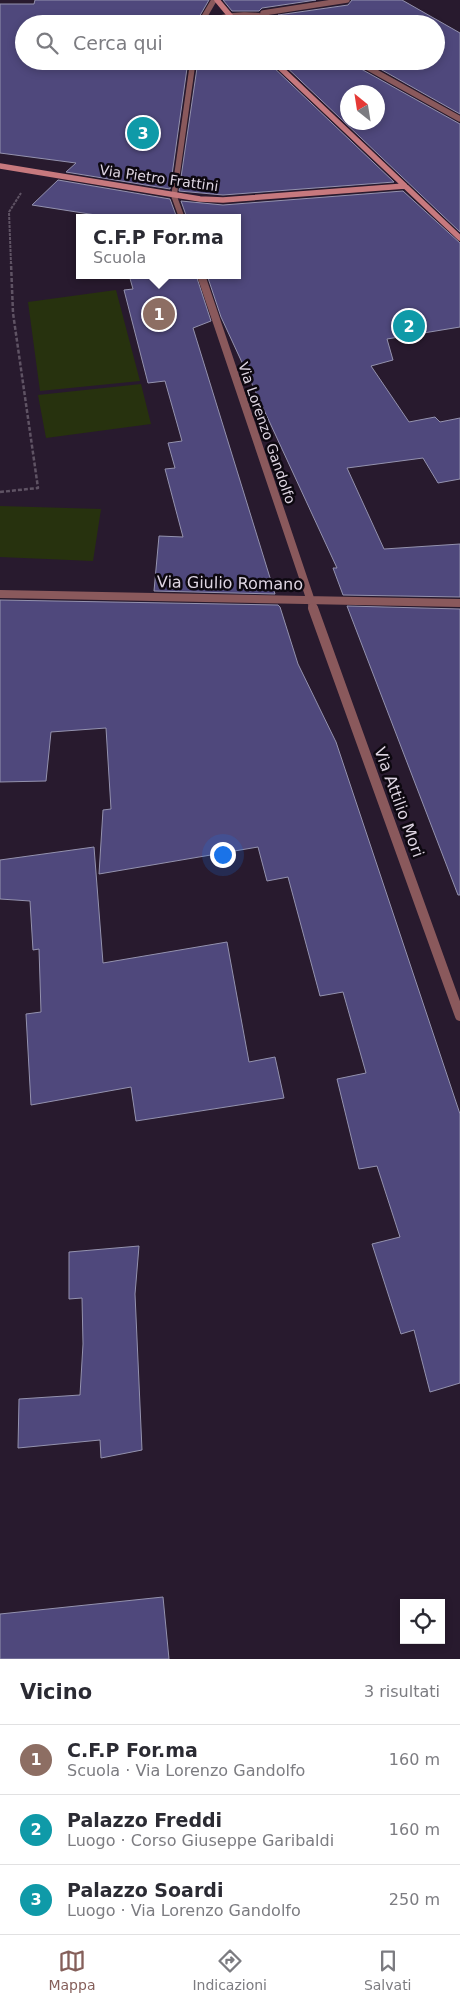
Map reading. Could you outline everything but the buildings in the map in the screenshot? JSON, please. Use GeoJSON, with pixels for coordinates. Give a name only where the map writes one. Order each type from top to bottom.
{"type":"FeatureCollection","features":[{"type":"Feature","properties":{"kind":"main road"},"geometry":{"type":"LineString","coordinates":[[215,0],[228,15]]}},
{"type":"Feature","properties":{"kind":"main road"},"geometry":{"type":"LineString","coordinates":[[283,70],[460,238]]}},
{"type":"Feature","properties":{"kind":"main road","name":"Via Pietro Frattini"},"geometry":{"type":"LineString","coordinates":[[0,166],[174,196],[223,200],[405,186]]}},
{"type":"Feature","properties":{"kind":"street"},"geometry":{"type":"LineString","coordinates":[[206,15],[215,0]]}},
{"type":"Feature","properties":{"kind":"street"},"geometry":{"type":"LineString","coordinates":[[246,15],[347,0]]}},
{"type":"Feature","properties":{"kind":"street"},"geometry":{"type":"LineString","coordinates":[[262,13],[267,15]]}},
{"type":"Feature","properties":{"kind":"street"},"geometry":{"type":"LineString","coordinates":[[181,214],[174,196],[193,70]]}},
{"type":"Feature","properties":{"kind":"street"},"geometry":{"type":"LineString","coordinates":[[372,70],[460,119]]}},
{"type":"Feature","properties":{"kind":"street","name":"Via Lorenzo Gandolfo"},"geometry":{"type":"LineString","coordinates":[[202,279],[310,599]]}},
{"type":"Feature","properties":{"kind":"street","name":"Via Giulio Romano"},"geometry":{"type":"LineString","coordinates":[[0,594],[460,603]]}},
{"type":"Feature","properties":{"kind":"street","name":"Via Attilio Mori"},"geometry":{"type":"LineString","coordinates":[[310,599],[460,1016]]}},
{"type":"Feature","properties":{"kind":"path"},"geometry":{"type":"LineString","coordinates":[[0,492],[38,488],[12,313],[9,212],[21,192]]}},
{"type":"Feature","properties":{"kind":"green space"},"geometry":{"type":"Polygon","coordinates":[[[116,290],[140,381],[40,391],[28,302],[116,290]]]}},
{"type":"Feature","properties":{"kind":"green space"},"geometry":{"type":"Polygon","coordinates":[[[141,384],[151,424],[46,438],[38,395],[141,384]]]}},
{"type":"Feature","properties":{"kind":"green space"},"geometry":{"type":"Polygon","coordinates":[[[0,506],[101,509],[93,561],[0,557],[0,506]]]}},
{"type":"Feature","properties":{"kind":"place","name":"Palazzo Soardi"},"geometry":{"type":"Point","coordinates":[143,133]}},
{"type":"Feature","properties":{"kind":"place","name":"C.F.P For.ma"},"geometry":{"type":"Point","coordinates":[159,314]}},
{"type":"Feature","properties":{"kind":"place","name":"Palazzo Freddi"},"geometry":{"type":"Point","coordinates":[409,326]}}]}
